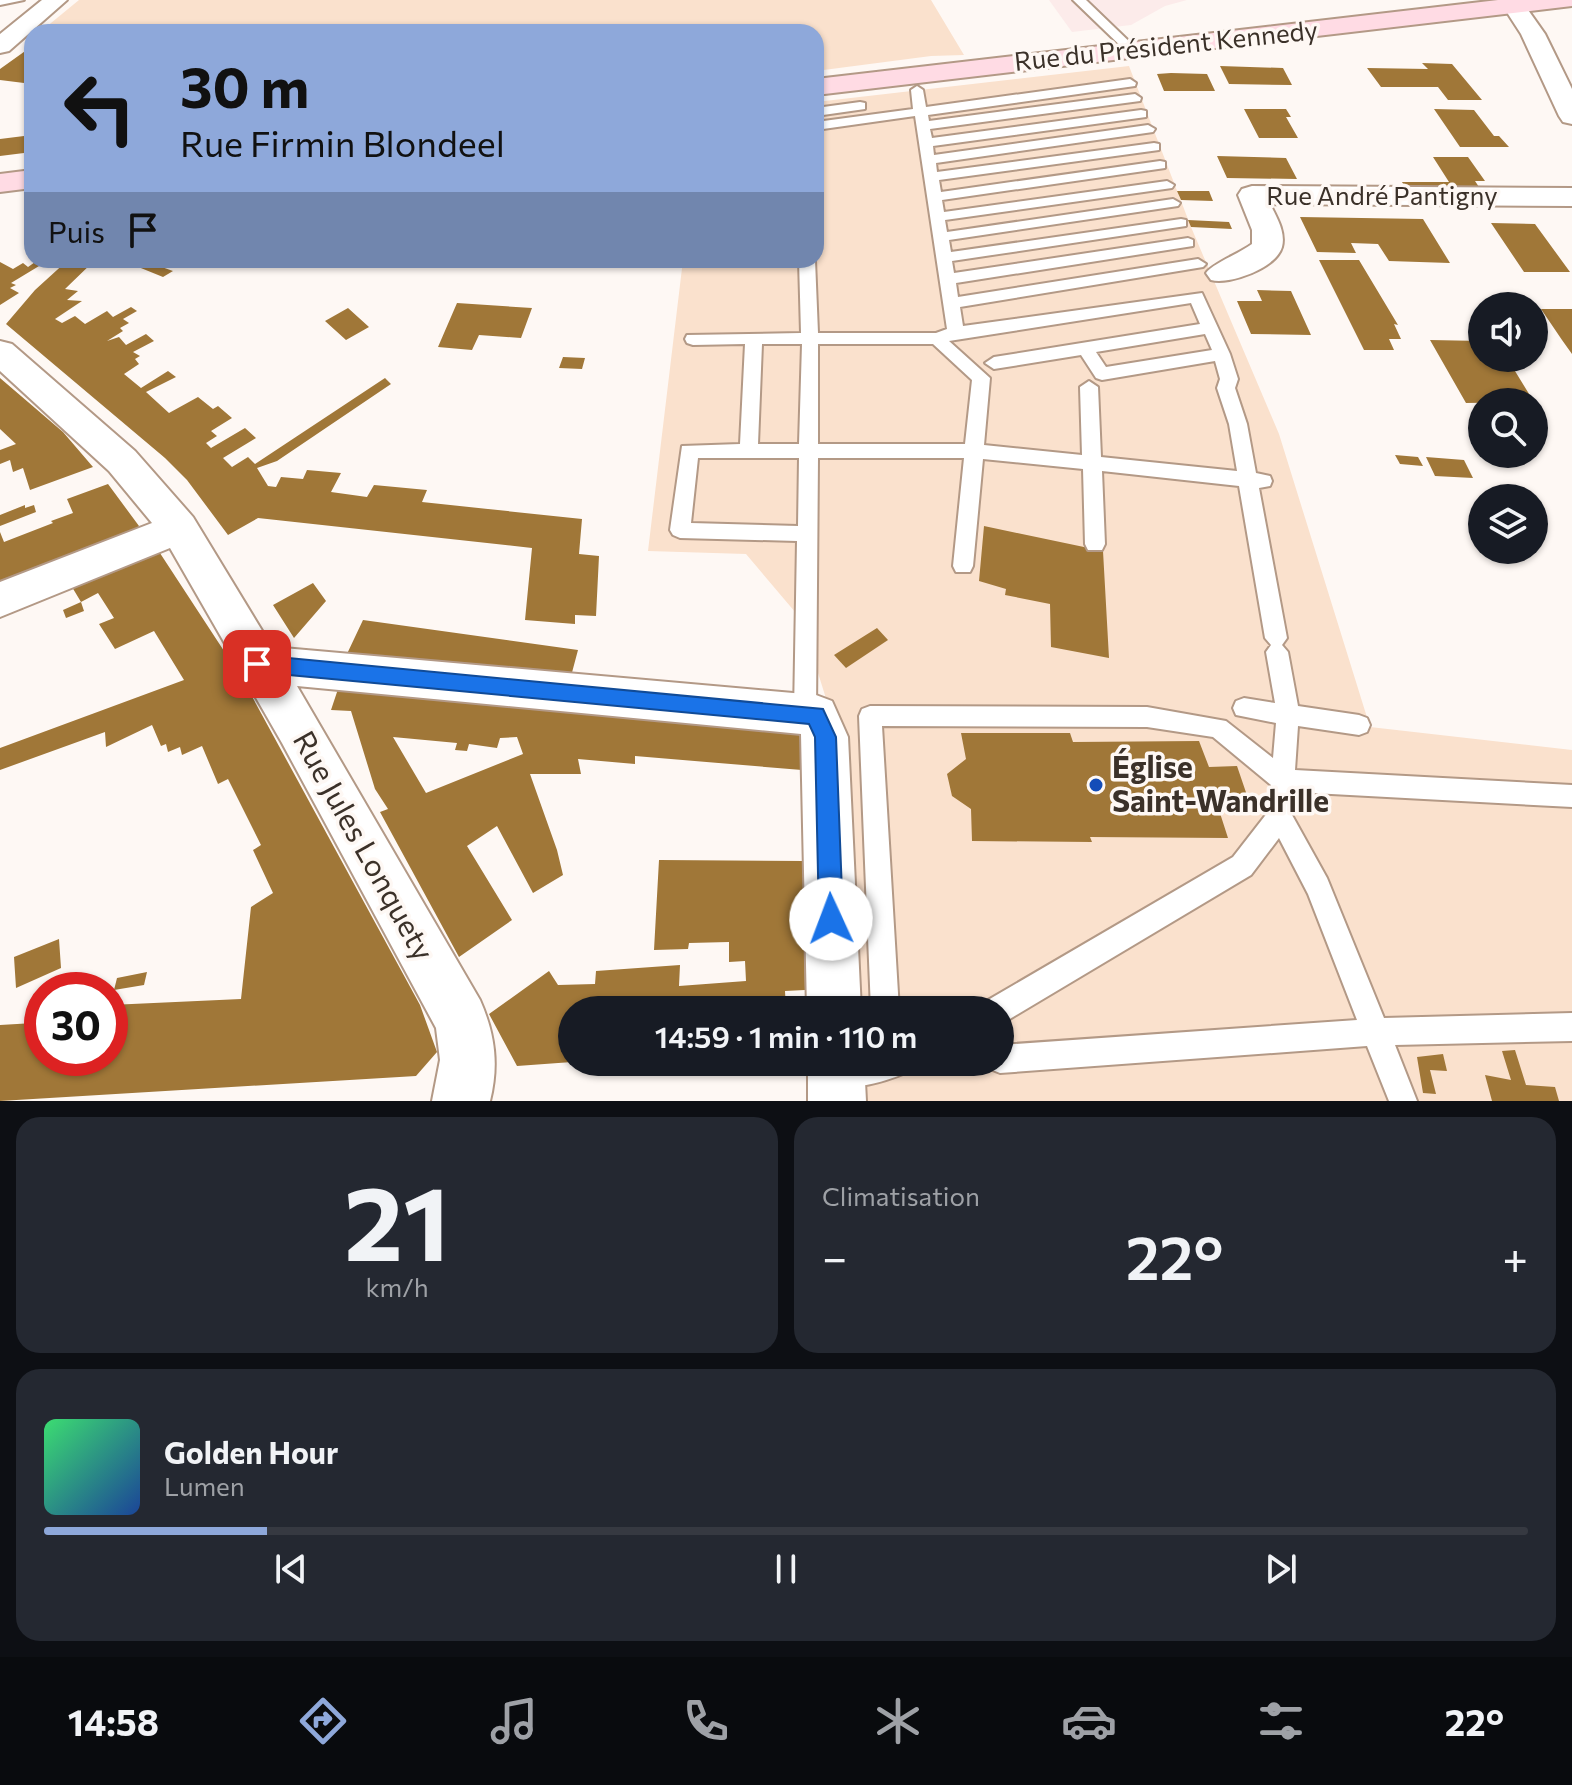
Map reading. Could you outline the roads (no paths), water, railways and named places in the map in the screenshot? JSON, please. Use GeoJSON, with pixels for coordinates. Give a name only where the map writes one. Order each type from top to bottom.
{"type":"FeatureCollection","features":[{"type":"Feature","properties":{"kind":"main road","name":"Rue du Président Kennedy"},"geometry":{"type":"LineString","coordinates":[[824,86],[1513,3],[1564,0]]}},
{"type":"Feature","properties":{"kind":"main road"},"geometry":{"type":"LineString","coordinates":[[0,183],[24,180]]}},
{"type":"Feature","properties":{"kind":"street"},"geometry":{"type":"LineString","coordinates":[[27,24],[56,0]]}},
{"type":"Feature","properties":{"kind":"street"},"geometry":{"type":"LineString","coordinates":[[1513,3],[1533,34],[1572,116]]}},
{"type":"Feature","properties":{"kind":"street"},"geometry":{"type":"LineString","coordinates":[[0,46],[24,26]]}},
{"type":"Feature","properties":{"kind":"street","name":"Rue André Pantigny"},"geometry":{"type":"LineString","coordinates":[[1210,269],[1244,265],[1267,247],[1267,230],[1252,195],[1572,197]]}},
{"type":"Feature","properties":{"kind":"street","name":"Rue Jules Lonquety"},"geometry":{"type":"LineString","coordinates":[[0,352],[122,461],[179,528],[298,729],[461,1019],[469,1052],[466,1086],[461,1101]]}},
{"type":"Feature","properties":{"kind":"street"},"geometry":{"type":"LineString","coordinates":[[0,600],[179,528]]}},
{"type":"Feature","properties":{"kind":"street"},"geometry":{"type":"LineString","coordinates":[[257,664],[816,715],[825,737],[834,996]]}},
{"type":"Feature","properties":{"kind":"lane"},"geometry":{"type":"LineString","coordinates":[[0,2],[18,0]]}},
{"type":"Feature","properties":{"kind":"lane"},"geometry":{"type":"LineString","coordinates":[[1079,0],[1090,5],[1133,51]]}},
{"type":"Feature","properties":{"kind":"lane"},"geometry":{"type":"LineString","coordinates":[[923,129],[1130,83]]}},
{"type":"Feature","properties":{"kind":"lane"},"geometry":{"type":"LineString","coordinates":[[923,129],[1135,98]]}},
{"type":"Feature","properties":{"kind":"lane"},"geometry":{"type":"LineString","coordinates":[[824,113],[923,129],[1154,147]]}},
{"type":"Feature","properties":{"kind":"lane"},"geometry":{"type":"LineString","coordinates":[[923,129],[1141,114]]}},
{"type":"Feature","properties":{"kind":"lane"},"geometry":{"type":"LineString","coordinates":[[824,126],[1148,129]]}},
{"type":"Feature","properties":{"kind":"lane"},"geometry":{"type":"LineString","coordinates":[[923,129],[956,332]]}},
{"type":"Feature","properties":{"kind":"lane"},"geometry":{"type":"LineString","coordinates":[[934,197],[1160,165]]}},
{"type":"Feature","properties":{"kind":"lane"},"geometry":{"type":"LineString","coordinates":[[937,217],[1167,185]]}},
{"type":"Feature","properties":{"kind":"lane"},"geometry":{"type":"LineString","coordinates":[[941,237],[1173,203]]}},
{"type":"Feature","properties":{"kind":"lane"},"geometry":{"type":"LineString","coordinates":[[944,258],[1181,223]]}},
{"type":"Feature","properties":{"kind":"lane"},"geometry":{"type":"LineString","coordinates":[[947,279],[1188,243]]}},
{"type":"Feature","properties":{"kind":"lane"},"geometry":{"type":"LineString","coordinates":[[805,713],[810,338],[807,268]]}},
{"type":"Feature","properties":{"kind":"lane"},"geometry":{"type":"LineString","coordinates":[[951,303],[1210,269]]}},
{"type":"Feature","properties":{"kind":"lane"},"geometry":{"type":"LineString","coordinates":[[693,339],[937,339],[956,332],[1196,297],[1222,354],[1229,379],[1226,388],[1255,481],[1288,714],[1280,816],[1318,887],[1403,1101]]}},
{"type":"Feature","properties":{"kind":"lane"},"geometry":{"type":"LineString","coordinates":[[1077,315],[1102,374],[1222,354]]}},
{"type":"Feature","properties":{"kind":"lane"},"geometry":{"type":"LineString","coordinates":[[994,363],[1210,328]]}},
{"type":"Feature","properties":{"kind":"lane"},"geometry":{"type":"LineString","coordinates":[[749,451],[754,339]]}},
{"type":"Feature","properties":{"kind":"lane"},"geometry":{"type":"LineString","coordinates":[[937,339],[981,378],[963,566]]}},
{"type":"Feature","properties":{"kind":"lane"},"geometry":{"type":"LineString","coordinates":[[1089,387],[1095,544]]}},
{"type":"Feature","properties":{"kind":"lane"},"geometry":{"type":"LineString","coordinates":[[807,534],[680,530],[689,451],[974,451],[1255,481]]}},
{"type":"Feature","properties":{"kind":"lane"},"geometry":{"type":"LineString","coordinates":[[1244,708],[1359,725]]}},
{"type":"Feature","properties":{"kind":"lane"},"geometry":{"type":"LineString","coordinates":[[884,996],[870,716],[1147,717],[1218,728],[1282,780],[1572,796]]}},
{"type":"Feature","properties":{"kind":"lane"},"geometry":{"type":"LineString","coordinates":[[1014,1001],[1242,866],[1280,816]]}},
{"type":"Feature","properties":{"kind":"lane"},"geometry":{"type":"LineString","coordinates":[[1014,1058],[1377,1032],[1572,1027]]}},
{"type":"Feature","properties":{"kind":"place","name":"Église Saint-Wandrille"},"geometry":{"type":"Point","coordinates":[1096,785]}}]}
